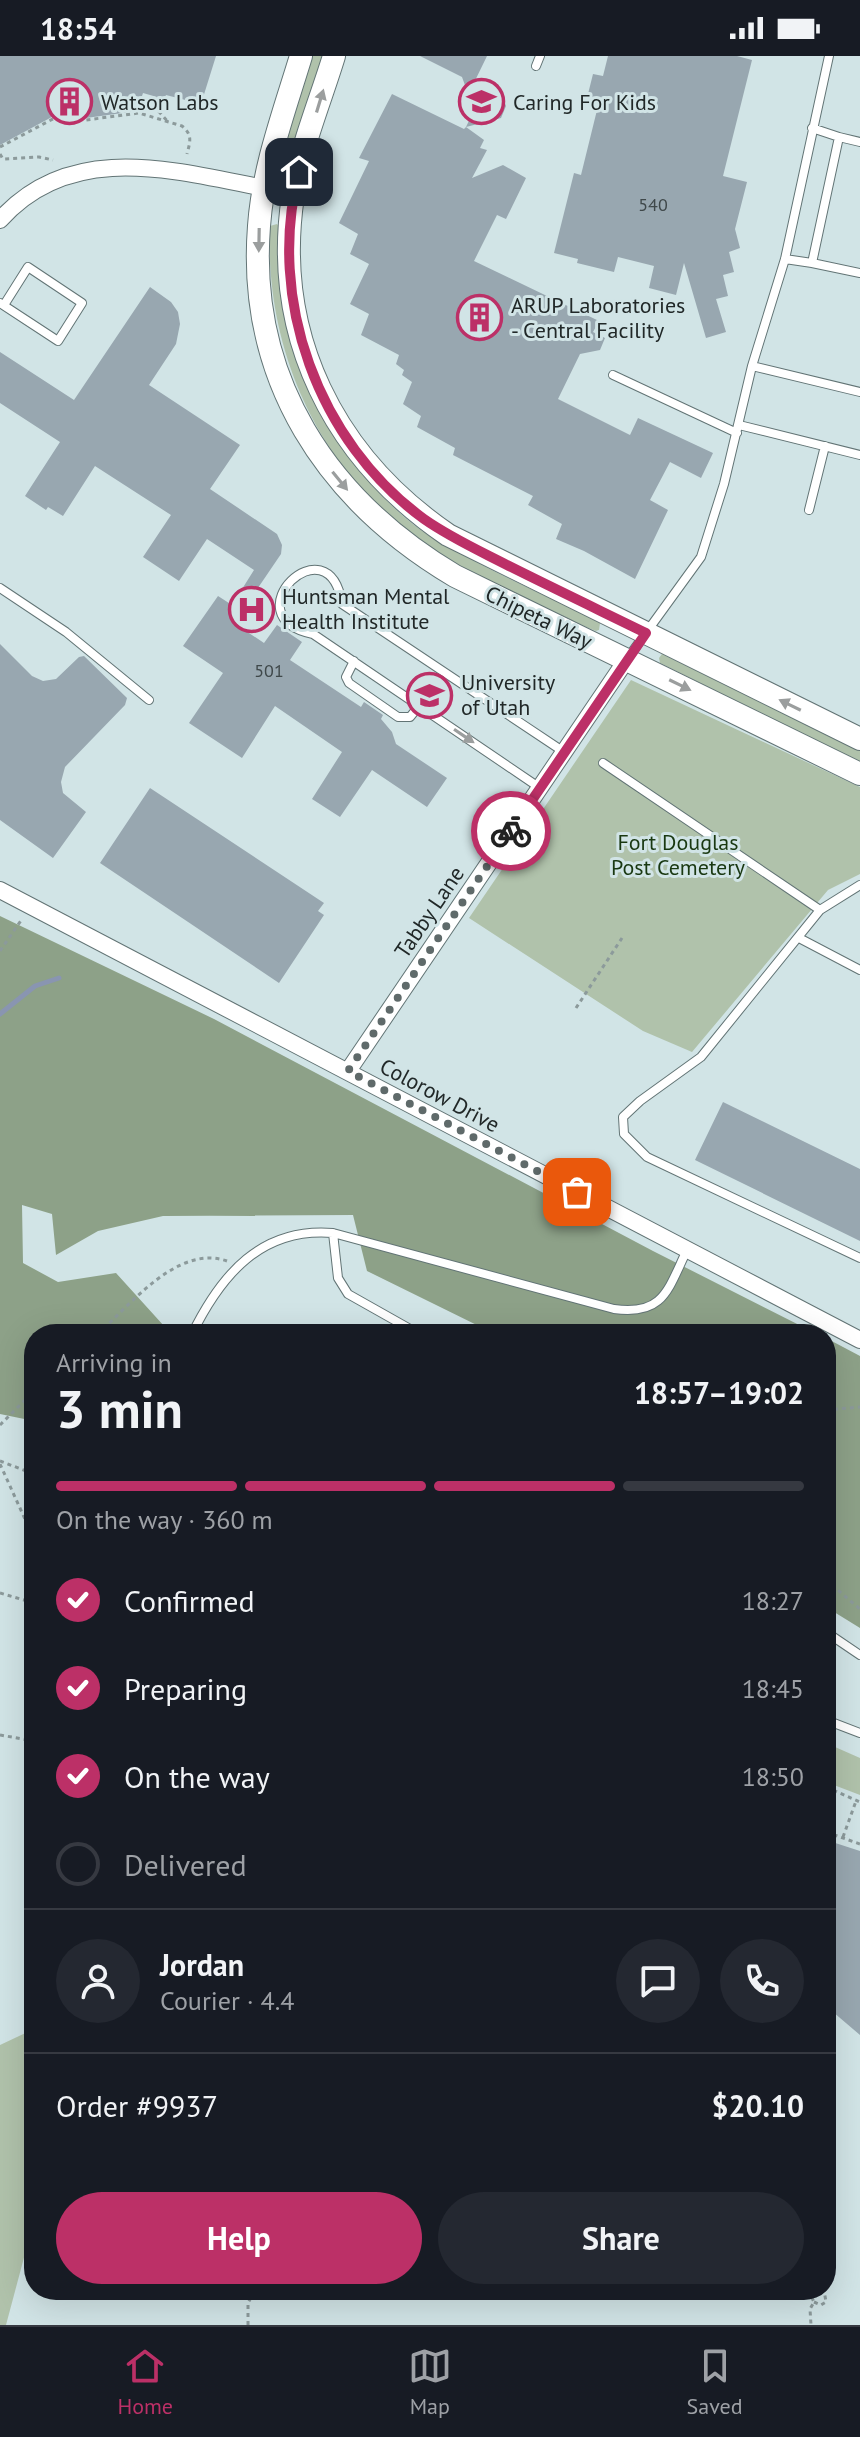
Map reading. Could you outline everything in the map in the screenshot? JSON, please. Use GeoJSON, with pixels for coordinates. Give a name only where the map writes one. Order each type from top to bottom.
{"type":"FeatureCollection","features":[{"type":"Feature","properties":{"kind":"street","name":"Chipeta Way"},"geometry":{"type":"LineString","coordinates":[[301,56],[264,189],[258,263],[260,291],[271,349],[291,405],[339,481],[381,524],[429,560],[481,589],[860,774]]}},
{"type":"Feature","properties":{"kind":"street","name":"Chipeta Way"},"geometry":{"type":"LineString","coordinates":[[334,56],[293,193],[291,283],[302,343],[323,398],[355,450],[398,497],[448,535],[860,739]]}},
{"type":"Feature","properties":{"kind":"street"},"geometry":{"type":"LineString","coordinates":[[0,220],[27,195],[48,183],[74,172],[101,167],[151,168],[293,193]]}},
{"type":"Feature","properties":{"kind":"street","name":"Tabby Lane"},"geometry":{"type":"LineString","coordinates":[[348,1071],[627,659]]}},
{"type":"Feature","properties":{"kind":"street","name":"Colorow Drive"},"geometry":{"type":"LineString","coordinates":[[0,890],[829,1324]]}},
{"type":"Feature","properties":{"kind":"street","name":"Colorow Drive"},"geometry":{"type":"LineString","coordinates":[[836,1328],[860,1340]]}},
{"type":"Feature","properties":{"kind":"lane"},"geometry":{"type":"LineString","coordinates":[[536,66],[540,56]]}},
{"type":"Feature","properties":{"kind":"lane"},"geometry":{"type":"LineString","coordinates":[[627,659],[701,557],[738,429],[752,366],[785,259],[829,58],[819,56]]}},
{"type":"Feature","properties":{"kind":"lane"},"geometry":{"type":"LineString","coordinates":[[812,128],[860,142]]}},
{"type":"Feature","properties":{"kind":"lane"},"geometry":{"type":"LineString","coordinates":[[812,263],[839,137]]}},
{"type":"Feature","properties":{"kind":"lane"},"geometry":{"type":"LineString","coordinates":[[785,259],[860,273]]}},
{"type":"Feature","properties":{"kind":"lane"},"geometry":{"type":"LineString","coordinates":[[28,267],[82,303],[58,341],[2,304],[28,267]]}},
{"type":"Feature","properties":{"kind":"lane"},"geometry":{"type":"LineString","coordinates":[[752,366],[860,392]]}},
{"type":"Feature","properties":{"kind":"lane"},"geometry":{"type":"LineString","coordinates":[[613,375],[738,429],[860,455]]}},
{"type":"Feature","properties":{"kind":"lane"},"geometry":{"type":"LineString","coordinates":[[809,510],[825,446]]}},
{"type":"Feature","properties":{"kind":"lane"},"geometry":{"type":"LineString","coordinates":[[540,788],[313,634],[294,628],[283,615],[280,602],[284,586],[303,571],[318,571],[330,576],[340,589],[342,604],[564,752]]}},
{"type":"Feature","properties":{"kind":"lane"},"geometry":{"type":"LineString","coordinates":[[0,588],[66,632],[149,700]]}},
{"type":"Feature","properties":{"kind":"lane"},"geometry":{"type":"LineString","coordinates":[[354,661],[346,677],[361,692],[398,717],[410,717],[419,706]]}},
{"type":"Feature","properties":{"kind":"lane"},"geometry":{"type":"LineString","coordinates":[[603,763],[820,910]]}},
{"type":"Feature","properties":{"kind":"lane"},"geometry":{"type":"LineString","coordinates":[[860,885],[820,910],[701,1057],[623,1117],[624,1134],[647,1157],[860,1258]]}},
{"type":"Feature","properties":{"kind":"lane"},"geometry":{"type":"LineString","coordinates":[[799,938],[860,970]]}},
{"type":"Feature","properties":{"kind":"lane"},"geometry":{"type":"LineString","coordinates":[[197,1324],[208,1301],[238,1264],[274,1242],[316,1231],[632,1312],[650,1308],[657,1302],[671,1283],[687,1250]]}},
{"type":"Feature","properties":{"kind":"lane"},"geometry":{"type":"LineString","coordinates":[[333,1233],[338,1278],[348,1294],[401,1324]]}},
{"type":"Feature","properties":{"kind":"lane"},"geometry":{"type":"LineString","coordinates":[[836,1639],[860,1655]]}},
{"type":"Feature","properties":{"kind":"lane"},"geometry":{"type":"LineString","coordinates":[[836,1724],[860,1733]]}},
{"type":"Feature","properties":{"kind":"path"},"geometry":{"type":"LineString","coordinates":[[158,98],[154,106],[168,122]]}},
{"type":"Feature","properties":{"kind":"path"},"geometry":{"type":"LineString","coordinates":[[0,147],[64,113],[86,120],[139,113],[182,126],[190,133],[187,154]]}},
{"type":"Feature","properties":{"kind":"path"},"geometry":{"type":"LineString","coordinates":[[0,154],[3,159],[39,157],[53,160]]}},
{"type":"Feature","properties":{"kind":"path"},"geometry":{"type":"LineString","coordinates":[[0,951],[30,906]]}},
{"type":"Feature","properties":{"kind":"path"},"geometry":{"type":"LineString","coordinates":[[576,1008],[622,938]]}},
{"type":"Feature","properties":{"kind":"path"},"geometry":{"type":"LineString","coordinates":[[109,1324],[177,1264],[207,1257],[238,1264]]}},
{"type":"Feature","properties":{"kind":"path"},"geometry":{"type":"LineString","coordinates":[[0,1425],[24,1401]]}},
{"type":"Feature","properties":{"kind":"path"},"geometry":{"type":"LineString","coordinates":[[836,1409],[860,1407]]}},
{"type":"Feature","properties":{"kind":"path"},"geometry":{"type":"LineString","coordinates":[[0,1462],[24,1470]]}},
{"type":"Feature","properties":{"kind":"path"},"geometry":{"type":"LineString","coordinates":[[0,1462],[24,1516]]}},
{"type":"Feature","properties":{"kind":"path"},"geometry":{"type":"LineString","coordinates":[[836,1589],[860,1609]]}},
{"type":"Feature","properties":{"kind":"path"},"geometry":{"type":"LineString","coordinates":[[0,1593],[24,1600]]}},
{"type":"Feature","properties":{"kind":"path"},"geometry":{"type":"LineString","coordinates":[[0,1735],[24,1739]]}},
{"type":"Feature","properties":{"kind":"path"},"geometry":{"type":"LineString","coordinates":[[836,1791],[858,1801],[843,1837]]}},
{"type":"Feature","properties":{"kind":"path"},"geometry":{"type":"LineString","coordinates":[[836,1835],[860,1844]]}},
{"type":"Feature","properties":{"kind":"path"},"geometry":{"type":"LineString","coordinates":[[248,2325],[250,2300]]}},
{"type":"Feature","properties":{"kind":"path"},"geometry":{"type":"LineString","coordinates":[[811,2325],[810,2309],[814,2302],[821,2305],[826,2300]]}},
{"type":"Feature","properties":{"kind":"green space"},"geometry":{"type":"Polygon","coordinates":[[[312,56],[323,56],[290,159],[286,160],[283,153],[312,56]]]}},
{"type":"Feature","properties":{"kind":"green space"},"geometry":{"type":"Polygon","coordinates":[[[277,224],[280,228],[280,264],[289,332],[311,394],[346,453],[391,504],[424,532],[493,571],[597,620],[599,630],[510,592],[438,553],[398,524],[363,491],[334,453],[309,412],[291,368],[278,322],[271,275],[270,226],[277,224]]]}},
{"type":"Feature","properties":{"kind":"green space"},"geometry":{"type":"Polygon","coordinates":[[[662,654],[860,749],[860,763],[660,663],[662,654]]]}},
{"type":"Feature","properties":{"kind":"green space","name":"Fort Douglas Post Cemetery"},"geometry":{"type":"Polygon","coordinates":[[[631,680],[860,787],[860,874],[828,890],[692,1052],[643,1031],[469,918],[631,680]]]}},
{"type":"Feature","properties":{"kind":"green space"},"geometry":{"type":"Polygon","coordinates":[[[0,916],[214,1019],[797,1324],[475,1324],[367,1271],[353,1215],[163,1216],[98,1231],[56,1255],[52,1214],[22,1205],[23,1263],[58,1282],[116,1273],[162,1324],[24,1324],[24,1419],[0,1414],[0,916]]]}},
{"type":"Feature","properties":{"kind":"green space"},"geometry":{"type":"Polygon","coordinates":[[[836,1343],[860,1356],[860,1628],[836,1613],[836,1343]]]}},
{"type":"Feature","properties":{"kind":"green space"},"geometry":{"type":"Polygon","coordinates":[[[836,1747],[860,1758],[860,1795],[836,1786],[836,1747]]]}},
{"type":"Feature","properties":{"kind":"green space"},"geometry":{"type":"Polygon","coordinates":[[[24,2034],[24,2258],[6,2325],[0,2325],[0,2045],[24,2034]]]}},
{"type":"Feature","properties":{"kind":"building","name":"Watson Labs"},"geometry":{"type":"Polygon","coordinates":[[[0,56],[216,56],[201,104],[143,93],[137,111],[86,118],[63,111],[0,145],[0,56]]]}},
{"type":"Feature","properties":{"kind":"building"},"geometry":{"type":"Polygon","coordinates":[[[420,56],[487,56],[469,93],[498,84],[506,106],[501,118],[466,127],[474,110],[462,77],[420,56]]]}},
{"type":"Feature","properties":{"kind":"building"},"geometry":{"type":"Polygon","coordinates":[[[608,56],[737,56],[752,60],[723,176],[747,182],[735,229],[740,248],[729,252],[734,272],[723,275],[728,296],[716,299],[726,332],[706,338],[684,263],[676,295],[649,288],[654,266],[618,257],[614,272],[577,263],[578,259],[554,253],[574,173],[581,175],[598,106],[586,102],[593,74],[603,76],[608,56]]]}},
{"type":"Feature","properties":{"kind":"building","name":"ARUP Laboratories - Central Facility"},"geometry":{"type":"Polygon","coordinates":[[[392,94],[464,129],[466,127],[484,140],[480,148],[487,150],[472,178],[503,165],[526,178],[506,219],[497,215],[474,261],[599,321],[593,332],[605,338],[600,350],[580,354],[558,399],[630,435],[638,418],[713,453],[701,478],[670,462],[650,500],[668,510],[635,579],[556,539],[562,524],[528,505],[533,496],[453,455],[455,448],[417,427],[421,416],[403,404],[412,382],[402,375],[404,370],[396,364],[399,355],[361,335],[369,314],[350,304],[369,264],[350,254],[358,234],[339,223],[369,161],[359,158],[392,94]]]}},
{"type":"Feature","properties":{"kind":"building"},"geometry":{"type":"Polygon","coordinates":[[[150,287],[171,302],[178,312],[180,324],[176,344],[149,385],[240,445],[210,489],[277,534],[282,545],[281,554],[234,623],[264,643],[277,625],[302,642],[290,660],[361,707],[364,702],[383,715],[381,719],[392,732],[396,744],[447,778],[427,807],[372,770],[340,817],[312,799],[342,752],[275,706],[242,758],[189,723],[223,673],[183,646],[218,596],[232,605],[254,570],[207,539],[179,581],[143,557],[171,515],[95,466],[63,516],[48,507],[46,510],[25,496],[60,442],[0,403],[0,352],[74,400],[150,287]]]}},
{"type":"Feature","properties":{"kind":"building"},"geometry":{"type":"Polygon","coordinates":[[[0,644],[32,676],[43,681],[56,679],[79,657],[84,656],[127,698],[125,705],[65,767],[61,782],[63,793],[86,812],[53,858],[0,820],[0,644]]]}},
{"type":"Feature","properties":{"kind":"building"},"geometry":{"type":"Polygon","coordinates":[[[150,788],[324,903],[318,911],[324,915],[279,983],[100,863],[150,788]]]}},
{"type":"Feature","properties":{"kind":"building"},"geometry":{"type":"Polygon","coordinates":[[[723,1102],[860,1169],[860,1241],[695,1160],[723,1102]]]}},
{"type":"Feature","properties":{"kind":"building"},"geometry":{"type":"Polygon","coordinates":[[[836,1843],[860,1851],[860,2035],[836,2015],[836,1843]]]}},
{"type":"Feature","properties":{"kind":"waterway"},"geometry":{"type":"LineString","coordinates":[[0,1014],[35,986],[59,978]]}},
{"type":"Feature","properties":{"kind":"way so far"},"geometry":{"type":"LineString","coordinates":[[511,831],[348,1071],[577,1192]]}},
{"type":"Feature","properties":{"kind":"place","name":"Watson Labs"},"geometry":{"type":"Point","coordinates":[70,102]}},
{"type":"Feature","properties":{"kind":"place","name":"Caring For Kids"},"geometry":{"type":"Point","coordinates":[482,102]}},
{"type":"Feature","properties":{"kind":"place","name":"ARUP Laboratories - Central Facility"},"geometry":{"type":"Point","coordinates":[480,318]}},
{"type":"Feature","properties":{"kind":"place","name":"Huntsman Mental Health Institute"},"geometry":{"type":"Point","coordinates":[251,609]}},
{"type":"Feature","properties":{"kind":"place","name":"University of Utah"},"geometry":{"type":"Point","coordinates":[430,695]}},
{"type":"Feature","properties":{"kind":"route"},"geometry":{"type":"LineString","coordinates":[[299,172],[293,193],[289,251],[296,315],[302,343],[323,398],[355,450],[398,497],[448,535],[646,633],[511,831]]}}]}
